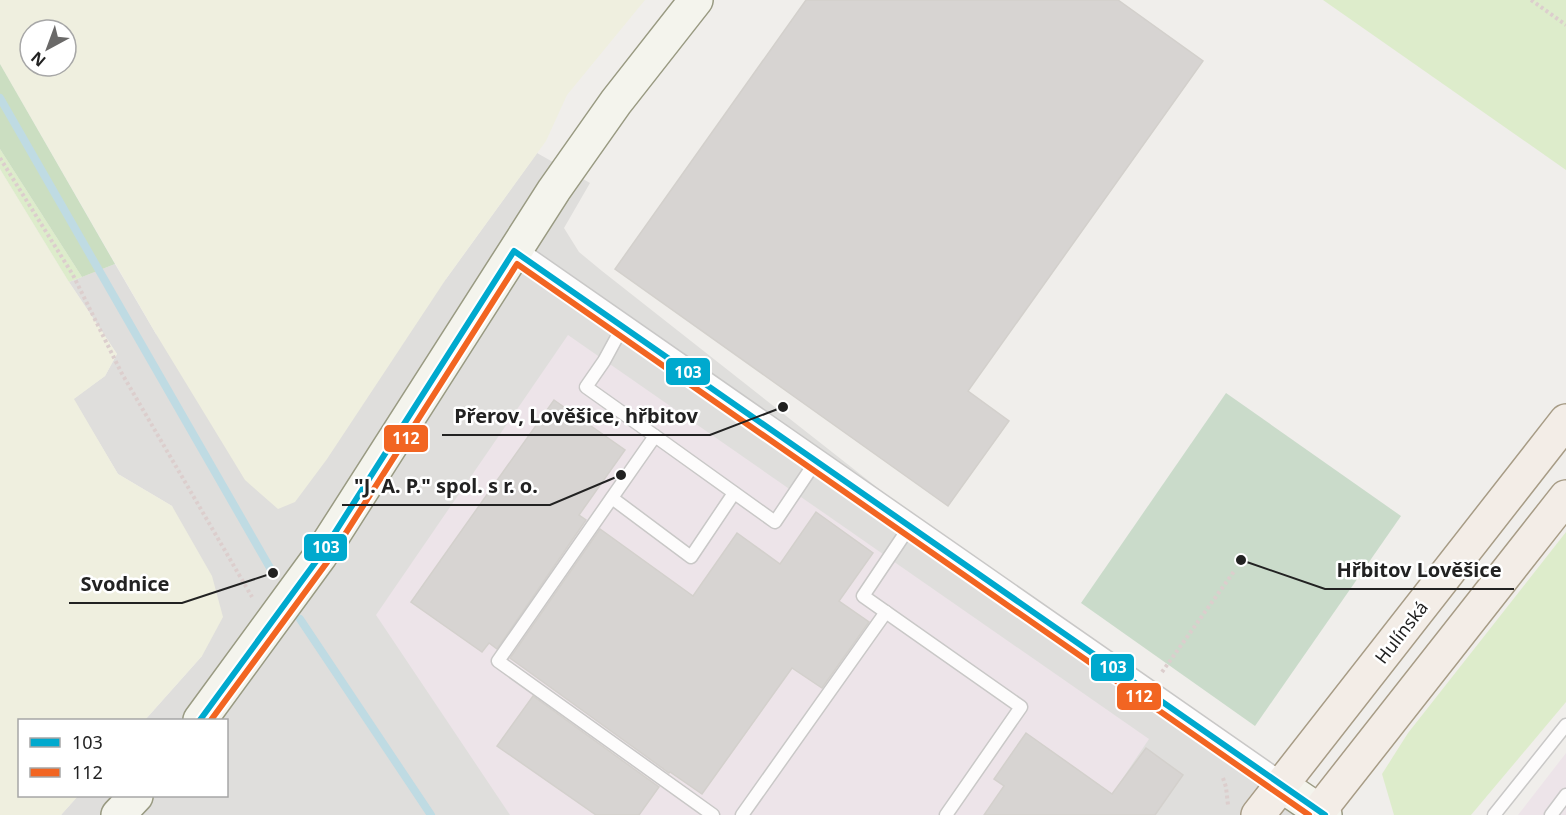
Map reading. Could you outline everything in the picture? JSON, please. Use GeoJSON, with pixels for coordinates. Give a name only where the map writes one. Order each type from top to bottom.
{"type":"FeatureCollection","features":[{"type":"Feature","properties":{"kind":"main road","name":"Hulínská"},"geometry":{"type":"LineString","coordinates":[[1258,815],[1566,421]]}},
{"type":"Feature","properties":{"kind":"main road"},"geometry":{"type":"LineString","coordinates":[[1320,814],[1566,497]]}},
{"type":"Feature","properties":{"kind":"street"},"geometry":{"type":"LineString","coordinates":[[201,719],[320,556],[514,250],[616,102],[696,0]]}},
{"type":"Feature","properties":{"kind":"street"},"geometry":{"type":"LineString","coordinates":[[514,250],[1320,814]]}},
{"type":"Feature","properties":{"kind":"street"},"geometry":{"type":"LineString","coordinates":[[118,815],[134,797]]}},
{"type":"Feature","properties":{"kind":"lane"},"geometry":{"type":"LineString","coordinates":[[623,326],[604,361],[586,387],[775,522],[816,461]]}},
{"type":"Feature","properties":{"kind":"lane"},"geometry":{"type":"LineString","coordinates":[[655,436],[498,661],[713,815]]}},
{"type":"Feature","properties":{"kind":"lane"},"geometry":{"type":"LineString","coordinates":[[612,498],[691,556],[734,492]]}},
{"type":"Feature","properties":{"kind":"lane"},"geometry":{"type":"LineString","coordinates":[[910,526],[863,596],[1021,707],[946,815]]}},
{"type":"Feature","properties":{"kind":"lane"},"geometry":{"type":"LineString","coordinates":[[742,815],[886,612]]}},
{"type":"Feature","properties":{"kind":"lane"},"geometry":{"type":"LineString","coordinates":[[1494,815],[1566,725]]}},
{"type":"Feature","properties":{"kind":"lane"},"geometry":{"type":"LineString","coordinates":[[1551,815],[1566,795]]}},
{"type":"Feature","properties":{"kind":"path"},"geometry":{"type":"LineString","coordinates":[[1531,0],[1566,25]]}},
{"type":"Feature","properties":{"kind":"path"},"geometry":{"type":"LineString","coordinates":[[0,158],[73,275],[121,372],[269,626]]}},
{"type":"Feature","properties":{"kind":"path"},"geometry":{"type":"LineString","coordinates":[[1147,691],[1235,570]]}},
{"type":"Feature","properties":{"kind":"shaded area"},"geometry":{"type":"Polygon","coordinates":[[[537,153],[590,183],[564,228],[579,252],[1057,629],[1325,815],[61,815],[77,797],[228,797],[228,719],[146,719],[202,656],[172,506],[118,474],[73,399],[105,376],[117,354],[69,282],[115,264],[156,334],[446,279],[537,153]]]}},
{"type":"Feature","properties":{"kind":"shaded area"},"geometry":{"type":"Polygon","coordinates":[[[568,335],[1149,739],[1098,815],[510,815],[376,615],[568,335]]]}},
{"type":"Feature","properties":{"kind":"shaded area"},"geometry":{"type":"Polygon","coordinates":[[[1566,753],[1566,815],[1518,815],[1566,753]]]}},
{"type":"Feature","properties":{"kind":"green space"},"geometry":{"type":"Polygon","coordinates":[[[0,0],[645,0],[567,95],[546,141],[446,279],[327,459],[295,502],[278,509],[245,480],[156,334],[0,64],[0,0]]]}},
{"type":"Feature","properties":{"kind":"green space"},"geometry":{"type":"Polygon","coordinates":[[[1323,0],[1566,0],[1566,170],[1323,0]]]}},
{"type":"Feature","properties":{"kind":"green space"},"geometry":{"type":"Polygon","coordinates":[[[0,64],[115,264],[82,277],[0,149],[0,64]]]}},
{"type":"Feature","properties":{"kind":"green space"},"geometry":{"type":"Polygon","coordinates":[[[0,149],[82,277],[69,282],[0,169],[0,149]]]}},
{"type":"Feature","properties":{"kind":"green space"},"geometry":{"type":"Polygon","coordinates":[[[0,169],[69,282],[117,354],[105,376],[74,399],[118,474],[172,506],[212,576],[223,617],[202,656],[146,719],[18,719],[18,797],[77,797],[61,815],[0,815],[0,169]]]}},
{"type":"Feature","properties":{"kind":"green space"},"geometry":{"type":"Polygon","coordinates":[[[1226,393],[1401,516],[1255,726],[1081,603],[1226,393]]]}},
{"type":"Feature","properties":{"kind":"green space"},"geometry":{"type":"Polygon","coordinates":[[[1566,532],[1566,702],[1471,815],[1394,815],[1382,774],[1408,733],[1566,532]]]}},
{"type":"Feature","properties":{"kind":"building"},"geometry":{"type":"Polygon","coordinates":[[[806,0],[1118,0],[1203,61],[968,391],[1009,421],[948,506],[615,269],[806,0]]]}},
{"type":"Feature","properties":{"kind":"building"},"geometry":{"type":"Polygon","coordinates":[[[554,400],[625,450],[579,515],[586,520],[497,649],[489,643],[482,652],[411,602],[554,400]]]}},
{"type":"Feature","properties":{"kind":"building"},"geometry":{"type":"Polygon","coordinates":[[[816,512],[873,553],[839,601],[869,622],[822,688],[792,668],[702,794],[669,773],[510,658],[600,529],[693,596],[737,533],[780,564],[816,512]]]}},
{"type":"Feature","properties":{"kind":"building"},"geometry":{"type":"Polygon","coordinates":[[[533,696],[659,787],[639,815],[596,815],[497,746],[533,696]]]}},
{"type":"Feature","properties":{"kind":"building"},"geometry":{"type":"Polygon","coordinates":[[[1026,733],[1112,794],[1146,748],[1183,775],[1155,815],[984,815],[1004,786],[994,779],[1026,733]]]}},
{"type":"Feature","properties":{"kind":"waterway"},"geometry":{"type":"LineString","coordinates":[[0,98],[273,573]]}},
{"type":"Feature","properties":{"kind":"waterway"},"geometry":{"type":"LineString","coordinates":[[300,619],[431,815]]}},
{"type":"Feature","properties":{"kind":"transit line","name":"103"},"geometry":{"type":"LineString","coordinates":[[201,719],[320,556],[514,251],[1325,815]]}},
{"type":"Feature","properties":{"kind":"transit line","name":"112"},"geometry":{"type":"LineString","coordinates":[[212,719],[328,561],[517,264],[1309,815]]}},
{"type":"Feature","properties":{"kind":"place","name":"Přerov, Lověšice, hřbitov"},"geometry":{"type":"Point","coordinates":[783,407]}},
{"type":"Feature","properties":{"kind":"place","name":"\"J. A. P.\" spol. s r. o."},"geometry":{"type":"Point","coordinates":[621,475]}},
{"type":"Feature","properties":{"kind":"place","name":"Hřbitov Lověšice"},"geometry":{"type":"Point","coordinates":[1241,560]}},
{"type":"Feature","properties":{"kind":"place","name":"Svodnice"},"geometry":{"type":"Point","coordinates":[273,573]}}]}
